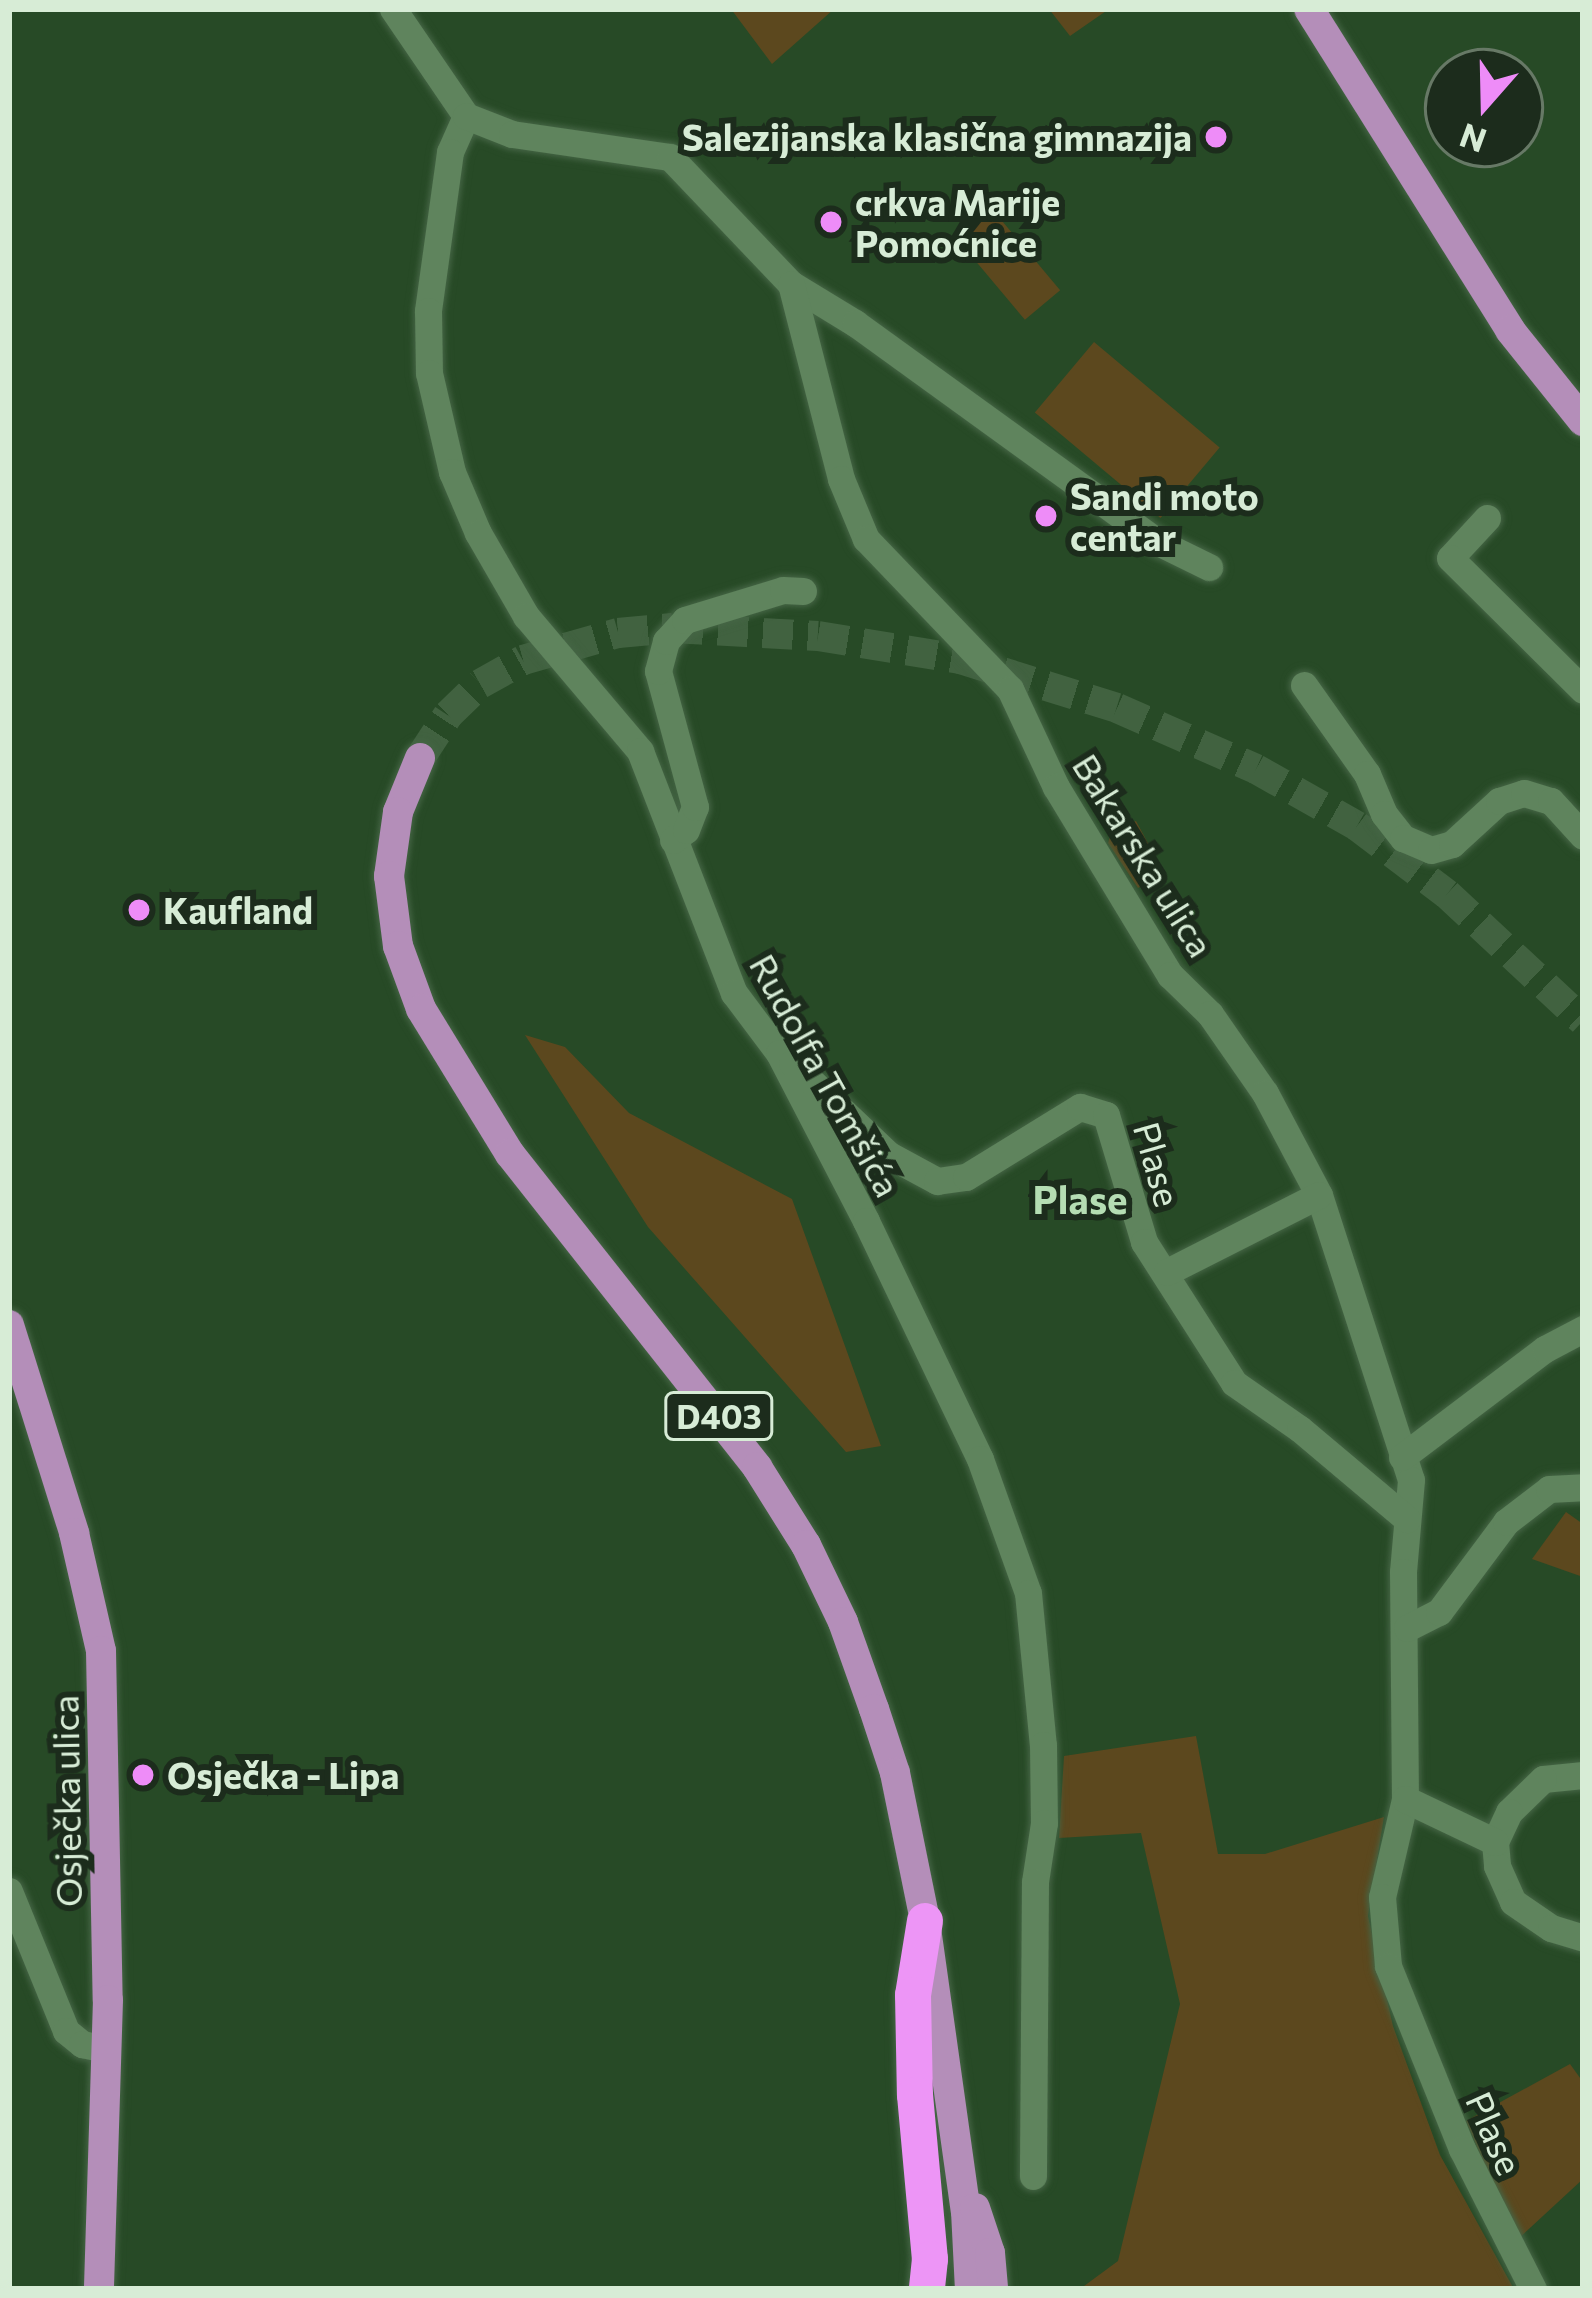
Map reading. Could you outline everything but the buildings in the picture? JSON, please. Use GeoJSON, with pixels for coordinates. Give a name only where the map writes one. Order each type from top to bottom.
{"type":"FeatureCollection","features":[{"type":"Feature","properties":{"kind":"highway"},"geometry":{"type":"LineString","coordinates":[[925,1921],[913,1995],[915,2095],[930,2259],[927,2289]]}},
{"type":"Feature","properties":{"kind":"main road"},"geometry":{"type":"LineString","coordinates":[[1309,9],[1510,330],[1583,421]]}},
{"type":"Feature","properties":{"kind":"main road","name":"D403"},"geometry":{"type":"LineString","coordinates":[[420,758],[398,812],[388,876],[398,946],[421,1009],[510,1154],[698,1387],[806,1545],[843,1622],[881,1730],[925,1921],[963,2184],[970,2289]]}},
{"type":"Feature","properties":{"kind":"main road","name":"Osječka ulica"},"geometry":{"type":"LineString","coordinates":[[9,1325],[74,1533],[101,1651],[108,1785],[99,2289]]}},
{"type":"Feature","properties":{"kind":"main road"},"geometry":{"type":"LineString","coordinates":[[963,2184],[990,2253],[994,2289]]}},
{"type":"Feature","properties":{"kind":"main road","name":"D403"},"geometry":{"type":"LineString","coordinates":[[954,2289],[967,2257]]}},
{"type":"Feature","properties":{"kind":"street"},"geometry":{"type":"LineString","coordinates":[[393,9],[466,116],[512,134],[670,157],[791,284],[855,323],[1158,542],[1209,567]]}},
{"type":"Feature","properties":{"kind":"street","name":"Rudolfa Tomšića"},"geometry":{"type":"LineString","coordinates":[[466,116],[450,152],[428,311],[429,373],[446,452],[478,532],[526,616],[640,751],[734,993],[779,1053],[980,1459],[1028,1593],[1043,1745],[1044,1823],[1035,1882],[1033,2176]]}},
{"type":"Feature","properties":{"kind":"street","name":"Bakarska ulica"},"geometry":{"type":"LineString","coordinates":[[791,284],[841,479],[866,539],[1010,689],[1056,787],[1170,975],[1210,1014],[1265,1094],[1319,1195],[1411,1480],[1402,1572],[1407,1628],[1405,1799]]}},
{"type":"Feature","properties":{"kind":"street"},"geometry":{"type":"LineString","coordinates":[[1487,518],[1450,558],[1583,690]]}},
{"type":"Feature","properties":{"kind":"street"},"geometry":{"type":"LineString","coordinates":[[673,840],[686,830],[695,807],[658,671],[666,641],[685,620],[783,590],[803,591]]}},
{"type":"Feature","properties":{"kind":"street"},"geometry":{"type":"LineString","coordinates":[[1304,686],[1367,774],[1384,814],[1403,838],[1431,850],[1452,844],[1499,801],[1525,793],[1551,801],[1583,836]]}},
{"type":"Feature","properties":{"kind":"street","name":"Plase"},"geometry":{"type":"LineString","coordinates":[[779,1053],[889,1155],[937,1180],[967,1177],[1080,1107],[1106,1115],[1144,1242],[1167,1271],[1234,1383],[1300,1429],[1407,1519]]}},
{"type":"Feature","properties":{"kind":"street"},"geometry":{"type":"LineString","coordinates":[[1167,1271],[1319,1195]]}},
{"type":"Feature","properties":{"kind":"street"},"geometry":{"type":"LineString","coordinates":[[1402,1457],[1545,1349],[1583,1329]]}},
{"type":"Feature","properties":{"kind":"street"},"geometry":{"type":"LineString","coordinates":[[1407,1628],[1439,1612],[1506,1522],[1549,1490],[1583,1487]]}},
{"type":"Feature","properties":{"kind":"street"},"geometry":{"type":"LineString","coordinates":[[1583,1774],[1543,1779],[1509,1812],[1495,1842],[1497,1866],[1513,1902],[1551,1928],[1583,1938]]}},
{"type":"Feature","properties":{"kind":"street"},"geometry":{"type":"LineString","coordinates":[[1405,1799],[1495,1842]]}},
{"type":"Feature","properties":{"kind":"street","name":"Plase"},"geometry":{"type":"LineString","coordinates":[[1405,1799],[1384,1868],[1388,1966],[1399,2003],[1462,2149],[1533,2289]]}},
{"type":"Feature","properties":{"kind":"street"},"geometry":{"type":"LineString","coordinates":[[9,1891],[66,2031],[82,2044],[106,2049]]}},
{"type":"Feature","properties":{"kind":"shaded area"},"geometry":{"type":"Polygon","coordinates":[[[731,9],[834,9],[772,64],[731,9]]]}},
{"type":"Feature","properties":{"kind":"shaded area"},"geometry":{"type":"Polygon","coordinates":[[[1049,9],[1109,9],[1070,36],[1049,9]]]}},
{"type":"Feature","properties":{"kind":"shaded area"},"geometry":{"type":"Polygon","coordinates":[[[992,209],[1060,290],[1025,320],[957,239],[992,209]]]}},
{"type":"Feature","properties":{"kind":"shaded area"},"geometry":{"type":"Polygon","coordinates":[[[1094,342],[1220,447],[1160,518],[1035,412],[1094,342]]]}},
{"type":"Feature","properties":{"kind":"shaded area"},"geometry":{"type":"Polygon","coordinates":[[[1136,821],[1164,873],[1138,888],[1108,843],[1112,830],[1136,821]]]}},
{"type":"Feature","properties":{"kind":"shaded area"},"geometry":{"type":"Polygon","coordinates":[[[525,1035],[565,1047],[629,1113],[792,1199],[881,1446],[846,1452],[648,1227],[525,1035]]]}},
{"type":"Feature","properties":{"kind":"shaded area"},"geometry":{"type":"Polygon","coordinates":[[[1566,1512],[1583,1524],[1583,1577],[1532,1559],[1566,1512]]]}},
{"type":"Feature","properties":{"kind":"shaded area"},"geometry":{"type":"Polygon","coordinates":[[[1196,1736],[1218,1854],[1265,1854],[1384,1817],[1368,1916],[1393,2026],[1440,2155],[1514,2289],[1080,2289],[1118,2261],[1180,2004],[1141,1833],[1059,1838],[1064,1756],[1196,1736]]]}},
{"type":"Feature","properties":{"kind":"shaded area"},"geometry":{"type":"Polygon","coordinates":[[[1570,2064],[1583,2082],[1583,2179],[1517,2240],[1466,2121],[1570,2064]]]}},
{"type":"Feature","properties":{"kind":"tunnel"},"geometry":{"type":"LineString","coordinates":[[420,758],[448,715],[480,684],[523,660],[618,633],[673,628],[818,636],[960,659],[1117,708],[1256,769],[1357,826],[1447,894],[1583,1021]]}},
{"type":"Feature","properties":{"kind":"place","name":"Salezijanska klasična gimnazija"},"geometry":{"type":"Point","coordinates":[1216,137]}},
{"type":"Feature","properties":{"kind":"place","name":"crkva Marije Pomoćnice"},"geometry":{"type":"Point","coordinates":[831,222]}},
{"type":"Feature","properties":{"kind":"place","name":"Sandi moto centar"},"geometry":{"type":"Point","coordinates":[1046,516]}},
{"type":"Feature","properties":{"kind":"place","name":"Kaufland"},"geometry":{"type":"Point","coordinates":[139,910]}},
{"type":"Feature","properties":{"kind":"place","name":"Osječka - Lipa"},"geometry":{"type":"Point","coordinates":[143,1775]}},
{"type":"Feature","properties":{"kind":"district","name":"Plase"},"geometry":{"type":"Point","coordinates":[1080,1198]}}]}
